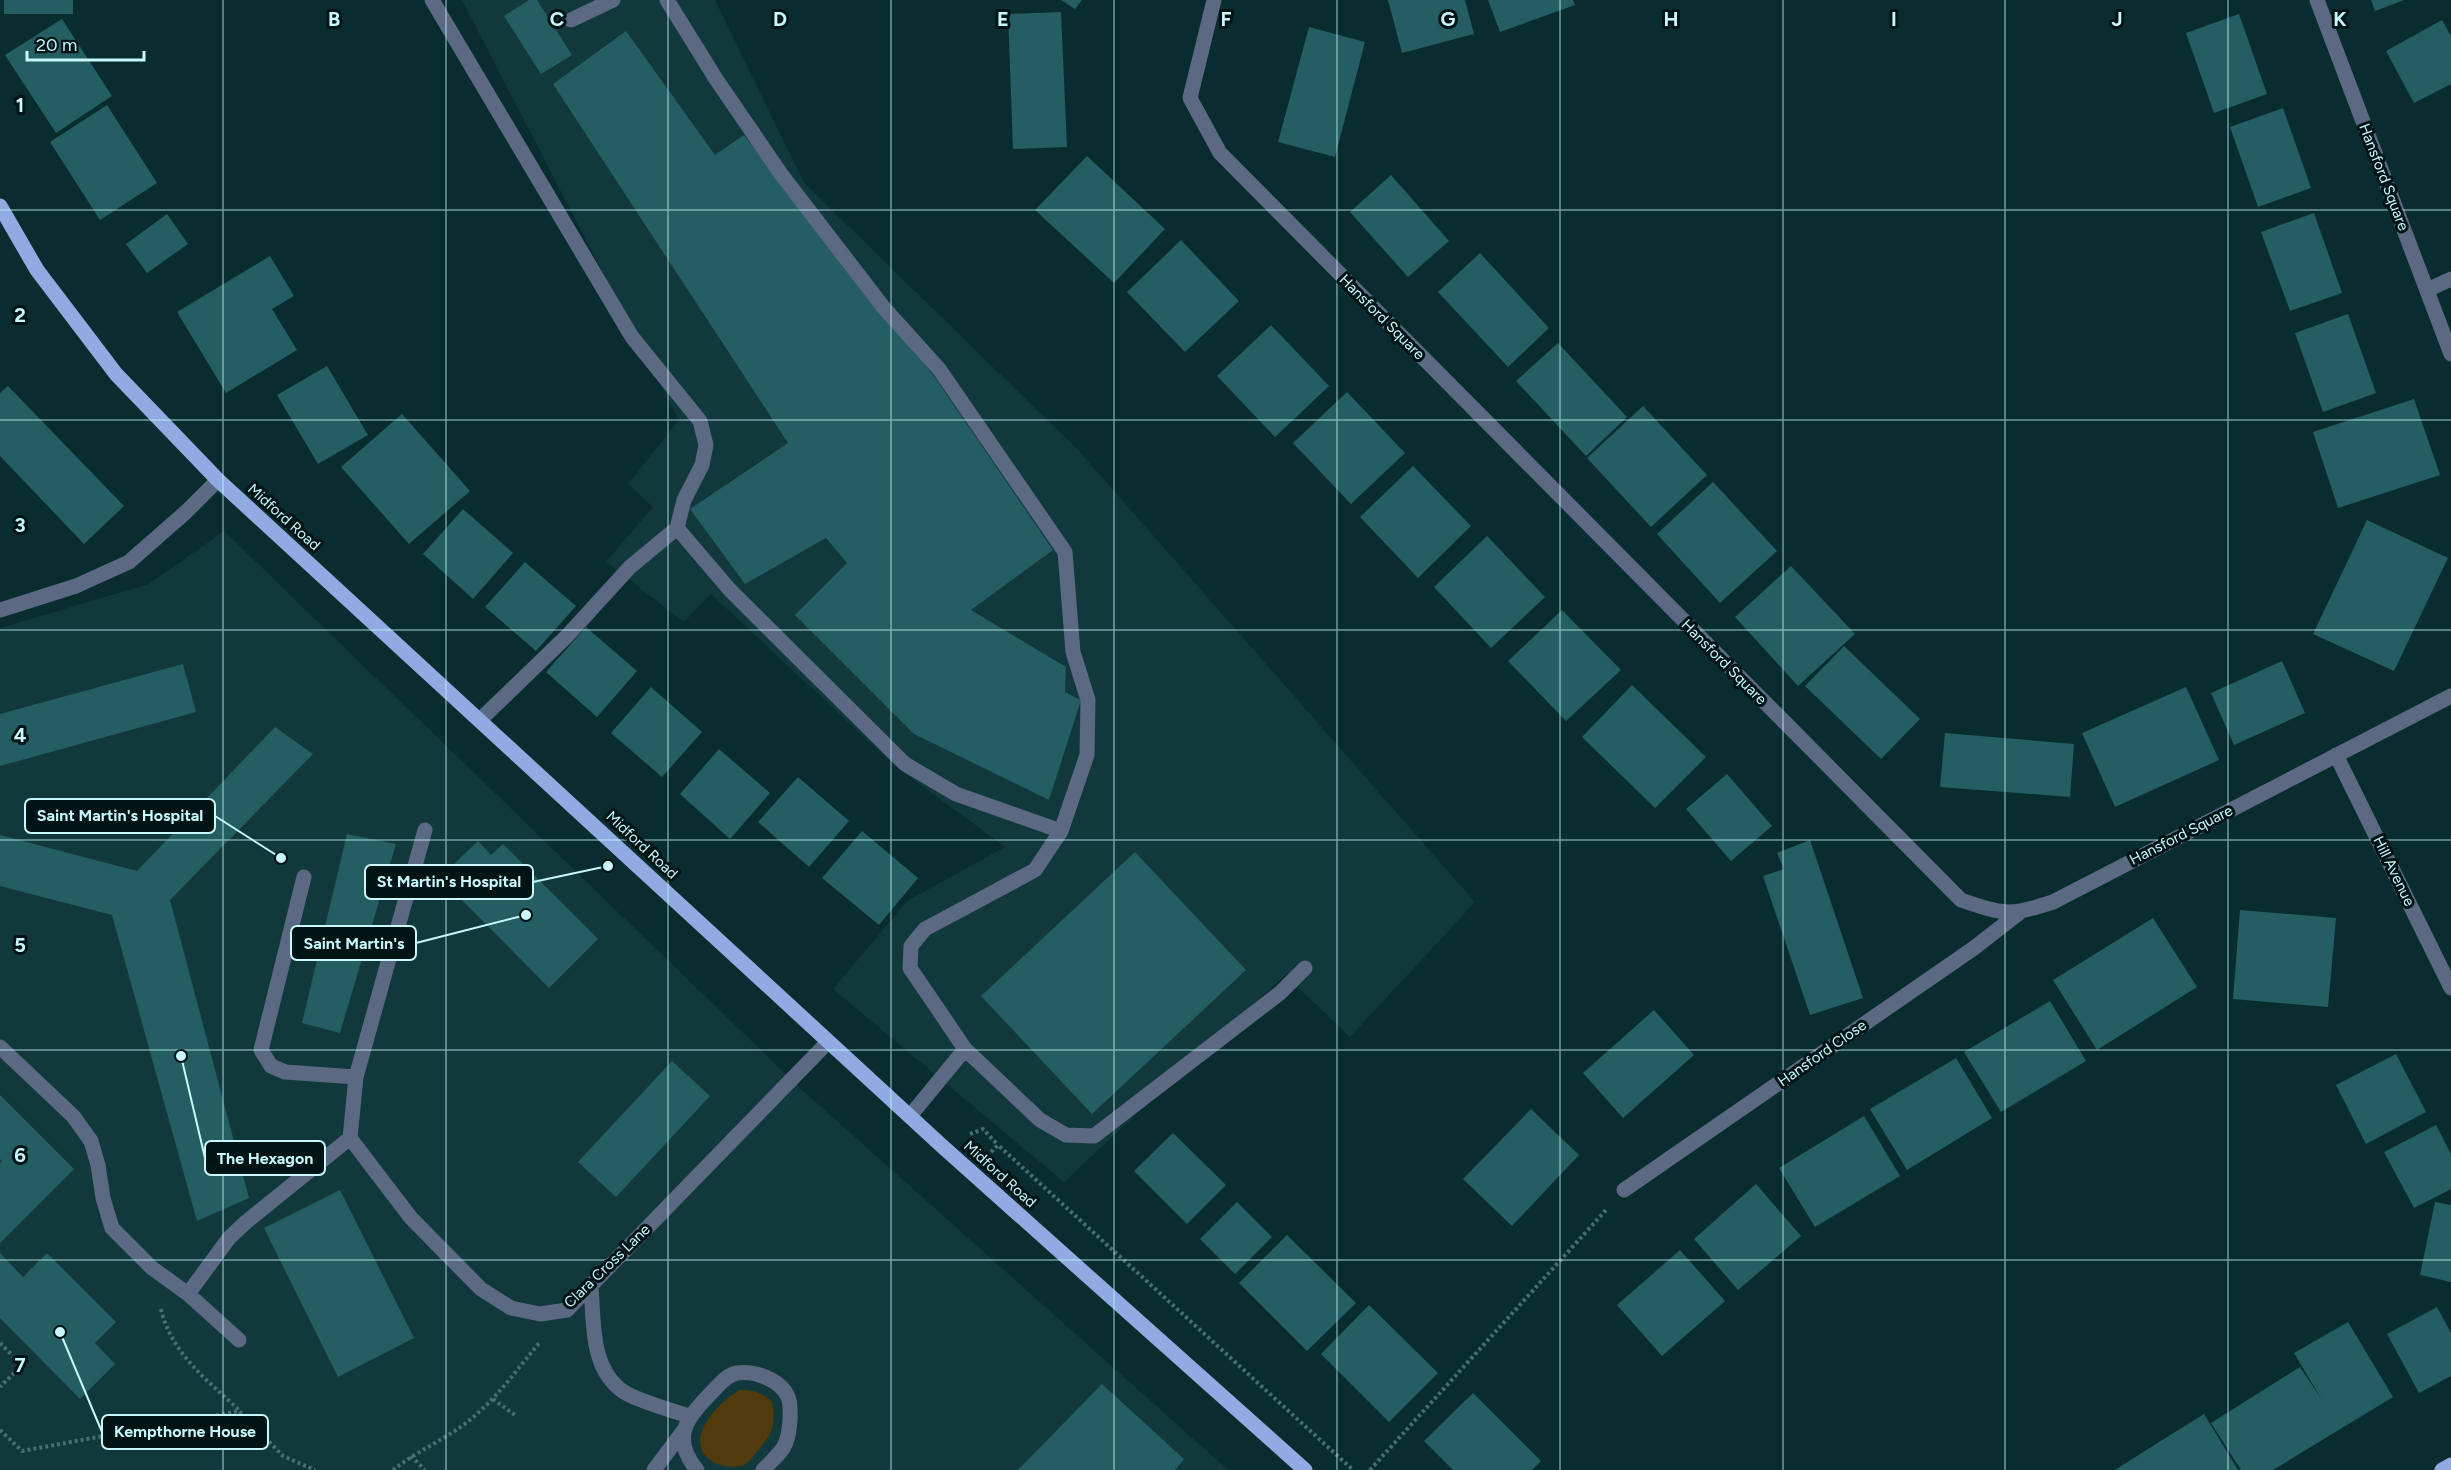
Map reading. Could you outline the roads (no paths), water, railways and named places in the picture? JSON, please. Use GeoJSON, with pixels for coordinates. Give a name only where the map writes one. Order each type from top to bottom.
{"type":"FeatureCollection","features":[{"type":"Feature","properties":{"kind":"main road","name":"Midford Road"},"geometry":{"type":"LineString","coordinates":[[0,206],[37,270],[117,374],[218,480],[828,1042],[1305,1470]]}},
{"type":"Feature","properties":{"kind":"main road"},"geometry":{"type":"LineString","coordinates":[[2442,1470],[2451,1465]]}},
{"type":"Feature","properties":{"kind":"street"},"geometry":{"type":"LineString","coordinates":[[432,0],[632,337],[700,421],[706,445],[702,465],[684,500],[677,528],[630,567],[567,636],[480,720]]}},
{"type":"Feature","properties":{"kind":"street"},"geometry":{"type":"LineString","coordinates":[[571,20],[613,0]]}},
{"type":"Feature","properties":{"kind":"street"},"geometry":{"type":"LineString","coordinates":[[667,0],[716,79],[781,174],[884,308],[939,369],[1065,552],[1073,652],[1088,700],[1087,755],[1062,831],[1035,870],[925,929],[911,946],[910,968],[965,1050],[1040,1120],[1066,1135],[1094,1136],[1280,993],[1305,968]]}},
{"type":"Feature","properties":{"kind":"street","name":"Hansford Square"},"geometry":{"type":"LineString","coordinates":[[1214,0],[1190,98],[1220,153],[1961,900],[1993,911],[2019,913],[2053,902],[2451,696]]}},
{"type":"Feature","properties":{"kind":"street","name":"Hansford Square"},"geometry":{"type":"LineString","coordinates":[[2317,0],[2451,354]]}},
{"type":"Feature","properties":{"kind":"street"},"geometry":{"type":"LineString","coordinates":[[2427,290],[2451,279]]}},
{"type":"Feature","properties":{"kind":"street"},"geometry":{"type":"LineString","coordinates":[[1,606],[76,586],[129,561],[187,511],[218,480]]}},
{"type":"Feature","properties":{"kind":"street"},"geometry":{"type":"LineString","coordinates":[[677,528],[730,590],[905,764],[956,794],[1062,831]]}},
{"type":"Feature","properties":{"kind":"street","name":"Hill Avenue"},"geometry":{"type":"LineString","coordinates":[[2336,755],[2451,988]]}},
{"type":"Feature","properties":{"kind":"street"},"geometry":{"type":"LineString","coordinates":[[188,1294],[230,1238],[246,1222],[350,1138],[356,1077],[425,830]]}},
{"type":"Feature","properties":{"kind":"street"},"geometry":{"type":"LineString","coordinates":[[304,877],[261,1050],[271,1066],[285,1072],[356,1077]]}},
{"type":"Feature","properties":{"kind":"street","name":"Hansford Close"},"geometry":{"type":"LineString","coordinates":[[1624,1190],[1974,948],[2019,913]]}},
{"type":"Feature","properties":{"kind":"street","name":"Clara Cross Lane"},"geometry":{"type":"LineString","coordinates":[[350,1138],[411,1218],[481,1289],[511,1308],[540,1314],[567,1310],[828,1042]]}},
{"type":"Feature","properties":{"kind":"street"},"geometry":{"type":"LineString","coordinates":[[0,1047],[73,1116],[91,1141],[112,1228],[152,1268],[188,1294],[239,1340]]}},
{"type":"Feature","properties":{"kind":"street"},"geometry":{"type":"LineString","coordinates":[[910,1116],[965,1050]]}},
{"type":"Feature","properties":{"kind":"street"},"geometry":{"type":"LineString","coordinates":[[591,1286],[595,1342],[604,1372],[624,1393],[687,1423]]}},
{"type":"Feature","properties":{"kind":"street"},"geometry":{"type":"LineString","coordinates":[[654,1470],[687,1423],[723,1380],[736,1373],[756,1374],[773,1380],[788,1397],[790,1426],[786,1445],[763,1470]]}},
{"type":"Feature","properties":{"kind":"street"},"geometry":{"type":"LineString","coordinates":[[687,1423],[686,1456],[697,1470]]}},
{"type":"Feature","properties":{"kind":"place","name":"Saint Martin's Hospital"},"geometry":{"type":"Point","coordinates":[281,858]}},
{"type":"Feature","properties":{"kind":"place","name":"St Martin's Hospital"},"geometry":{"type":"Point","coordinates":[608,866]}},
{"type":"Feature","properties":{"kind":"place","name":"Saint Martin's"},"geometry":{"type":"Point","coordinates":[526,915]}},
{"type":"Feature","properties":{"kind":"place","name":"The Hexagon"},"geometry":{"type":"Point","coordinates":[181,1056]}},
{"type":"Feature","properties":{"kind":"place","name":"Kempthorne House"},"geometry":{"type":"Point","coordinates":[60,1332]}}]}
